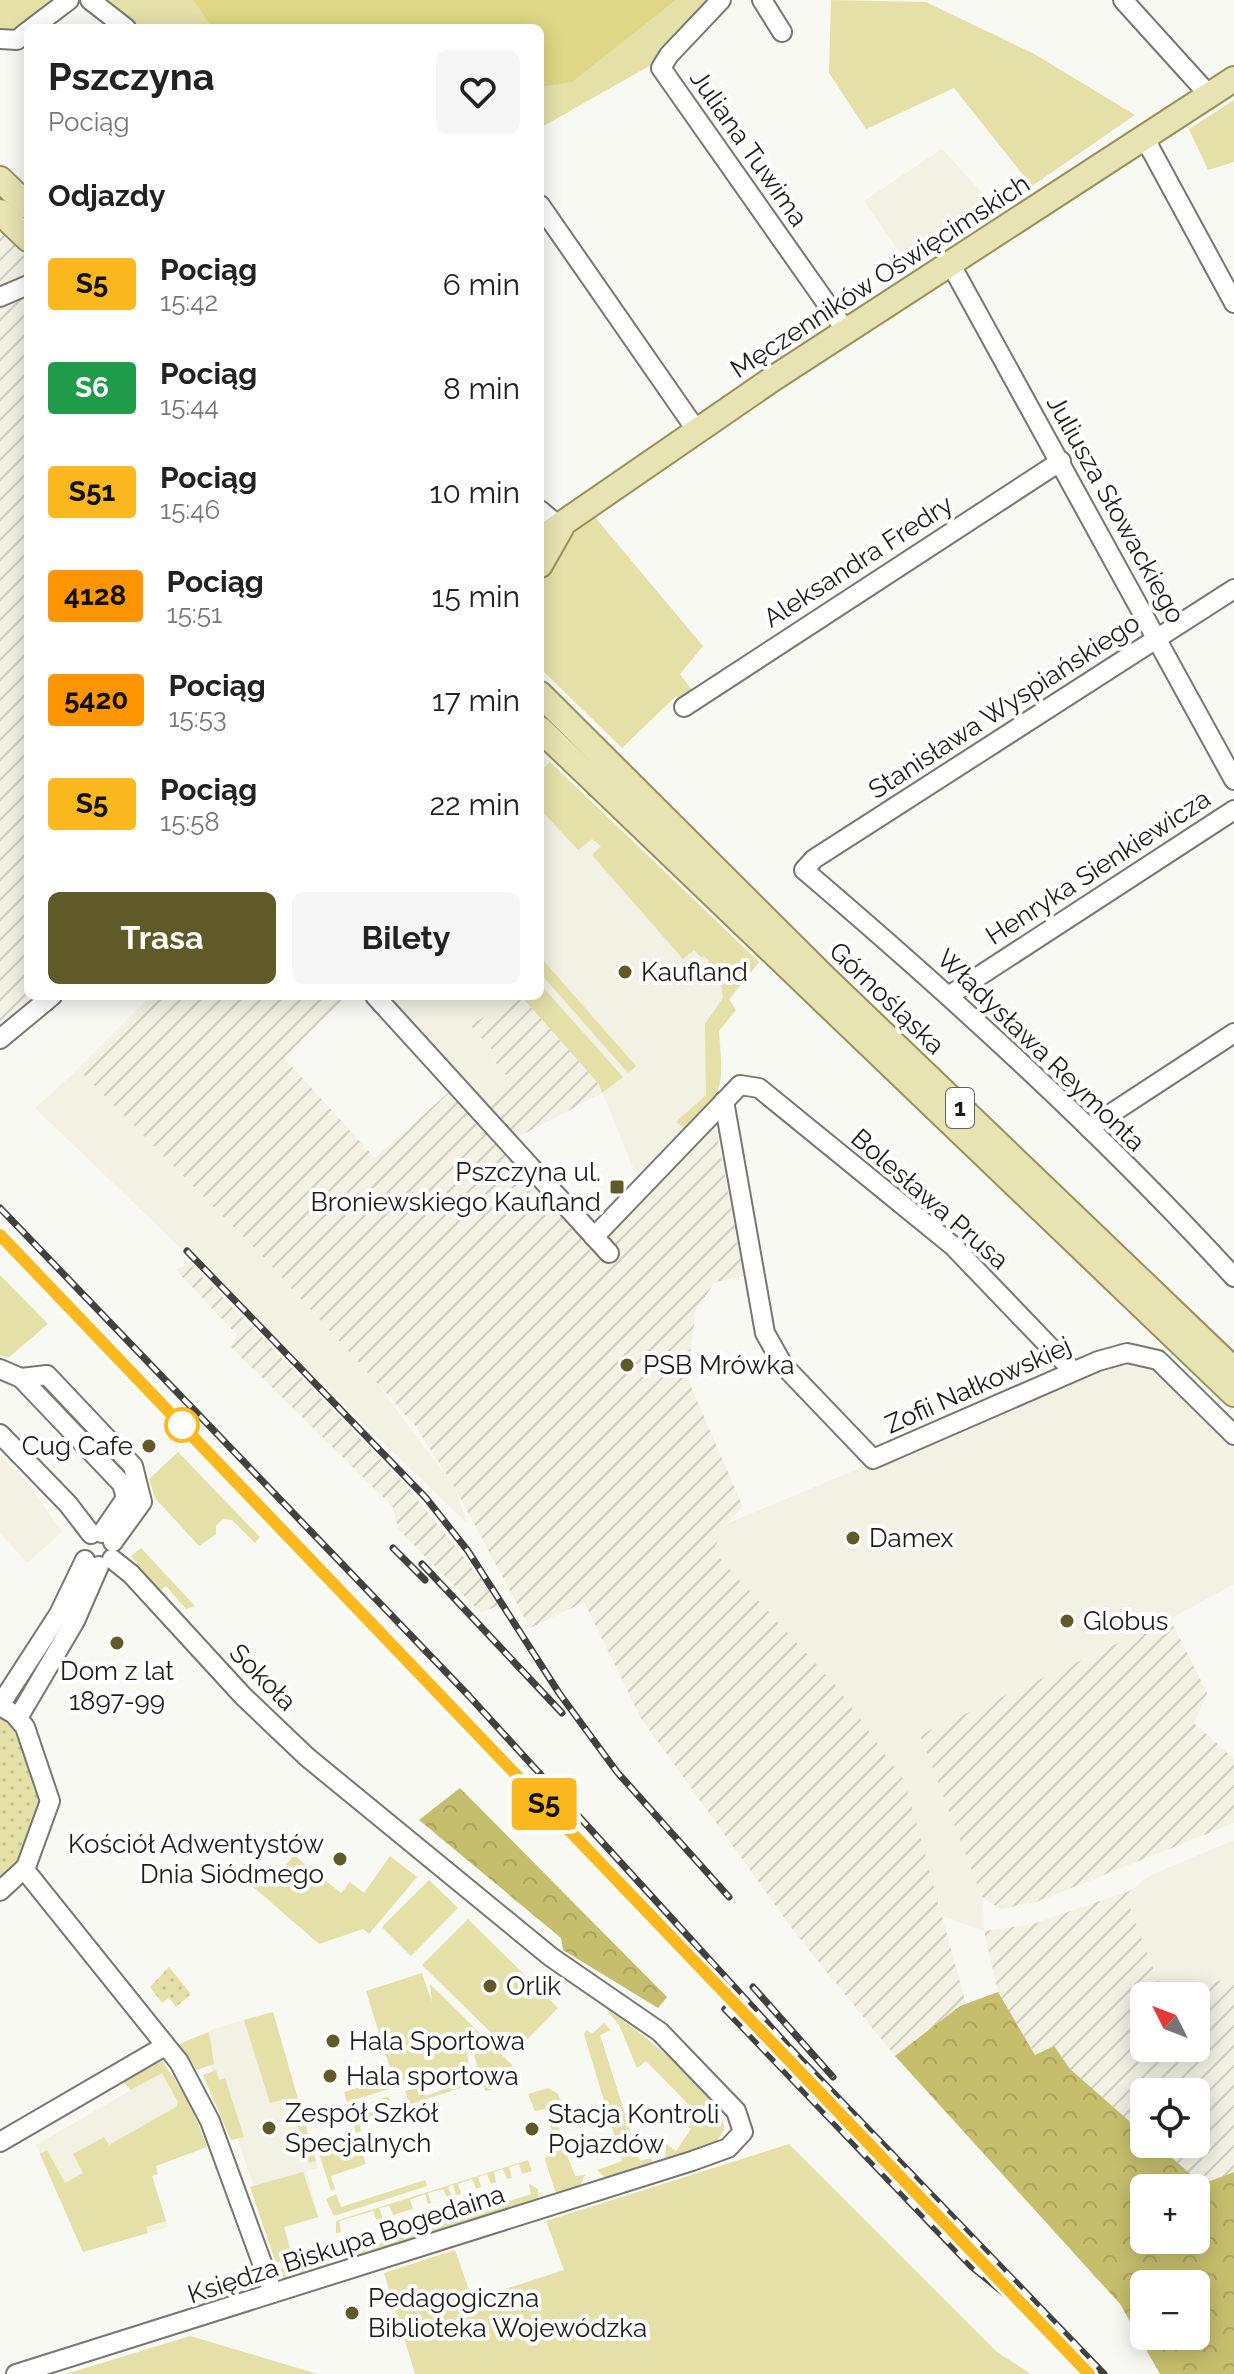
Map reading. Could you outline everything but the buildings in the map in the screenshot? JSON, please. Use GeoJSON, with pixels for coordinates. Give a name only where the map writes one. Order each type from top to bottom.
{"type":"FeatureCollection","features":[{"type":"Feature","properties":{"kind":"main road","name":"Męczenników Oświęcimskich"},"geometry":{"type":"LineString","coordinates":[[550,534],[846,331],[1234,79]]}},
{"type":"Feature","properties":{"kind":"main road"},"geometry":{"type":"LineString","coordinates":[[0,179],[24,202]]}},
{"type":"Feature","properties":{"kind":"main road"},"geometry":{"type":"LineString","coordinates":[[0,212],[24,235]]}},
{"type":"Feature","properties":{"kind":"main road","name":"Górnośląska"},"geometry":{"type":"LineString","coordinates":[[544,698],[824,977],[1234,1370]]}},
{"type":"Feature","properties":{"kind":"main road","name":"Górnośląska"},"geometry":{"type":"LineString","coordinates":[[544,733],[1234,1394]]}},
{"type":"Feature","properties":{"kind":"street"},"geometry":{"type":"LineString","coordinates":[[38,24],[69,0]]}},
{"type":"Feature","properties":{"kind":"street"},"geometry":{"type":"LineString","coordinates":[[90,0],[121,24]]}},
{"type":"Feature","properties":{"kind":"street","name":"Juliana Tuwima"},"geometry":{"type":"LineString","coordinates":[[721,0],[669,55],[661,68],[846,331]]}},
{"type":"Feature","properties":{"kind":"street"},"geometry":{"type":"LineString","coordinates":[[762,0],[782,32]]}},
{"type":"Feature","properties":{"kind":"street"},"geometry":{"type":"LineString","coordinates":[[1123,0],[1209,95]]}},
{"type":"Feature","properties":{"kind":"street"},"geometry":{"type":"LineString","coordinates":[[0,39],[17,40],[24,35]]}},
{"type":"Feature","properties":{"kind":"street"},"geometry":{"type":"LineString","coordinates":[[1144,137],[1234,303]]}},
{"type":"Feature","properties":{"kind":"street"},"geometry":{"type":"LineString","coordinates":[[544,211],[697,431]]}},
{"type":"Feature","properties":{"kind":"street","name":"Juliusza Słowackiego"},"geometry":{"type":"LineString","coordinates":[[950,263],[1234,780]]}},
{"type":"Feature","properties":{"kind":"street"},"geometry":{"type":"LineString","coordinates":[[0,297],[24,287]]}},
{"type":"Feature","properties":{"kind":"street","name":"Aleksandra Fredry"},"geometry":{"type":"LineString","coordinates":[[684,707],[1061,461]]}},
{"type":"Feature","properties":{"kind":"street","name":"Stanisława Wyspiańskiego"},"geometry":{"type":"LineString","coordinates":[[804,870],[814,859],[1234,589]]}},
{"type":"Feature","properties":{"kind":"street","name":"Henryka Sienkiewicza"},"geometry":{"type":"LineString","coordinates":[[950,995],[1234,810]]}},
{"type":"Feature","properties":{"kind":"street","name":"Władysława Reymonta"},"geometry":{"type":"LineString","coordinates":[[804,870],[950,995],[1232,1270]]}},
{"type":"Feature","properties":{"kind":"street"},"geometry":{"type":"LineString","coordinates":[[0,1039],[47,1000]]}},
{"type":"Feature","properties":{"kind":"street"},"geometry":{"type":"LineString","coordinates":[[379,1000],[609,1253]]}},
{"type":"Feature","properties":{"kind":"street"},"geometry":{"type":"LineString","coordinates":[[1089,1128],[1234,1033]]}},
{"type":"Feature","properties":{"kind":"street","name":"Bolesława Prusa"},"geometry":{"type":"LineString","coordinates":[[724,1101],[740,1085],[759,1088],[953,1246],[1073,1371]]}},
{"type":"Feature","properties":{"kind":"street"},"geometry":{"type":"LineString","coordinates":[[594,1237],[724,1101]]}},
{"type":"Feature","properties":{"kind":"street","name":"Zofii Nałkowskiej"},"geometry":{"type":"LineString","coordinates":[[724,1101],[765,1333],[783,1365],[873,1459],[1073,1371],[1127,1353],[1158,1360],[1234,1435]]}},
{"type":"Feature","properties":{"kind":"street"},"geometry":{"type":"LineString","coordinates":[[0,1891],[24,1869],[50,1801],[26,1730],[18,1718],[0,1706],[100,1549],[126,1498],[122,1484],[8,1374]]}},
{"type":"Feature","properties":{"kind":"street","name":"Sokoła"},"geometry":{"type":"LineString","coordinates":[[0,1434],[68,1504],[100,1549],[131,1574],[243,1696],[307,1757],[551,1957],[660,2032],[736,2111],[743,2132]]}},
{"type":"Feature","properties":{"kind":"street"},"geometry":{"type":"LineString","coordinates":[[18,1718],[75,1621],[100,1549]]}},
{"type":"Feature","properties":{"kind":"street"},"geometry":{"type":"LineString","coordinates":[[24,1869],[179,2062],[210,2121],[273,2293]]}},
{"type":"Feature","properties":{"kind":"street"},"geometry":{"type":"LineString","coordinates":[[0,2142],[158,2050],[163,2043]]}},
{"type":"Feature","properties":{"kind":"street","name":"Księdza Biskupa Bogedaina"},"geometry":{"type":"LineString","coordinates":[[16,2374],[692,2161],[728,2148],[743,2132]]}},
{"type":"Feature","properties":{"kind":"shaded area"},"geometry":{"type":"Polygon","coordinates":[[[0,0],[55,0],[15,32],[0,32],[0,0]]]}},
{"type":"Feature","properties":{"kind":"shaded area"},"geometry":{"type":"Polygon","coordinates":[[[106,0],[193,0],[209,24],[133,24],[106,0]]]}},
{"type":"Feature","properties":{"kind":"shaded area"},"geometry":{"type":"Polygon","coordinates":[[[193,0],[676,0],[572,82],[544,86],[544,24],[209,24],[193,0]]]}},
{"type":"Feature","properties":{"kind":"shaded area"},"geometry":{"type":"Polygon","coordinates":[[[676,0],[710,0],[651,65],[544,126],[544,86],[572,81],[676,0]]]}},
{"type":"Feature","properties":{"kind":"shaded area"},"geometry":{"type":"Polygon","coordinates":[[[831,0],[926,2],[1036,55],[1135,115],[1032,186],[954,88],[866,129],[829,73],[831,0]]]}},
{"type":"Feature","properties":{"kind":"shaded area"},"geometry":{"type":"Polygon","coordinates":[[[1234,100],[1234,162],[1208,170],[1189,129],[1234,100]]]}},
{"type":"Feature","properties":{"kind":"shaded area"},"geometry":{"type":"Polygon","coordinates":[[[942,149],[995,207],[909,265],[864,201],[942,149]]]}},
{"type":"Feature","properties":{"kind":"shaded area"},"geometry":{"type":"Polygon","coordinates":[[[0,228],[24,250],[24,1000],[33,1000],[0,1026],[0,228]]]}},
{"type":"Feature","properties":{"kind":"shaded area"},"geometry":{"type":"Polygon","coordinates":[[[593,515],[703,646],[680,674],[694,693],[681,699],[675,697],[622,748],[544,672],[544,572],[577,529],[593,515]]]}},
{"type":"Feature","properties":{"kind":"shaded area"},"geometry":{"type":"Polygon","coordinates":[[[544,756],[759,962],[710,1027],[713,1101],[636,1175],[599,1084],[525,1000],[544,1000],[544,756]]]}},
{"type":"Feature","properties":{"kind":"shaded area"},"geometry":{"type":"Polygon","coordinates":[[[550,762],[759,962],[729,999],[736,1010],[719,1031],[719,1086],[709,1105],[687,1130],[676,1122],[706,1095],[705,1024],[723,998],[721,983],[705,965],[709,961],[704,956],[701,957],[694,950],[683,959],[592,855],[601,846],[592,839],[578,850],[544,813],[544,768],[550,762]]]}},
{"type":"Feature","properties":{"kind":"shaded area"},"geometry":{"type":"Polygon","coordinates":[[[544,961],[636,1066],[628,1073],[544,978],[544,961]]]}},
{"type":"Feature","properties":{"kind":"shaded area"},"geometry":{"type":"Polygon","coordinates":[[[544,988],[623,1077],[602,1093],[599,1084],[525,1000],[544,1000],[544,988]]]}},
{"type":"Feature","properties":{"kind":"shaded area"},"geometry":{"type":"Polygon","coordinates":[[[147,1000],[343,1000],[284,1058],[375,1158],[449,1092],[594,1250],[715,1124],[744,1276],[715,1282],[696,1310],[687,1377],[743,1507],[726,1524],[713,1551],[837,1687],[905,1782],[966,2004],[895,2056],[796,1934],[641,1718],[584,1602],[530,1628],[455,1488],[414,1424],[265,1259],[78,1069],[147,1000]]]}},
{"type":"Feature","properties":{"kind":"shaded area"},"geometry":{"type":"Polygon","coordinates":[[[391,1000],[509,1000],[504,1006],[492,1060],[507,1076],[481,1100],[391,1000]]]}},
{"type":"Feature","properties":{"kind":"shaded area"},"geometry":{"type":"Polygon","coordinates":[[[509,1000],[525,1000],[599,1084],[602,1093],[516,1138],[481,1100],[507,1076],[492,1059],[494,1052],[470,1025],[504,1006],[509,1000]]]}},
{"type":"Feature","properties":{"kind":"shaded area"},"geometry":{"type":"Polygon","coordinates":[[[78,1069],[265,1259],[375,1381],[455,1488],[467,1523],[35,1108],[78,1069]]]}},
{"type":"Feature","properties":{"kind":"shaded area"},"geometry":{"type":"Polygon","coordinates":[[[189,1263],[406,1485],[501,1604],[481,1613],[398,1529],[393,1507],[231,1347],[237,1335],[176,1270],[189,1263]]]}},
{"type":"Feature","properties":{"kind":"shaded area"},"geometry":{"type":"Polygon","coordinates":[[[0,1275],[48,1324],[8,1358],[0,1355],[0,1275]]]}},
{"type":"Feature","properties":{"kind":"shaded area"},"geometry":{"type":"Polygon","coordinates":[[[1106,1366],[1152,1367],[1234,1448],[1234,1584],[1170,1619],[920,1735],[982,1897],[984,1931],[940,1915],[905,1782],[713,1551],[726,1524],[1106,1366]]]}},
{"type":"Feature","properties":{"kind":"shaded area"},"geometry":{"type":"Polygon","coordinates":[[[178,1452],[260,1537],[255,1543],[232,1520],[223,1519],[216,1526],[216,1534],[199,1546],[155,1498],[149,1479],[178,1452]]]}},
{"type":"Feature","properties":{"kind":"shaded area"},"geometry":{"type":"Polygon","coordinates":[[[0,1454],[24,1479],[62,1532],[27,1563],[0,1533],[0,1454]]]}},
{"type":"Feature","properties":{"kind":"shaded area"},"geometry":{"type":"Polygon","coordinates":[[[141,1548],[195,1606],[186,1609],[166,1586],[160,1591],[131,1556],[141,1548]]]}},
{"type":"Feature","properties":{"kind":"shaded area"},"geometry":{"type":"Polygon","coordinates":[[[1170,1619],[1207,1693],[1194,1723],[1234,1759],[1234,1823],[1036,1902],[1001,1909],[982,1897],[920,1735],[1170,1619]]]}},
{"type":"Feature","properties":{"kind":"shaded area"},"geometry":{"type":"Polygon","coordinates":[[[0,1717],[18,1731],[42,1796],[23,1858],[0,1884],[0,1717]]]}},
{"type":"Feature","properties":{"kind":"shaded area"},"geometry":{"type":"Polygon","coordinates":[[[1234,1840],[1234,1975],[1210,1984],[1159,1982],[1128,1903],[1132,1890],[1149,1876],[1234,1840]]]}},
{"type":"Feature","properties":{"kind":"shaded area"},"geometry":{"type":"Polygon","coordinates":[[[294,1855],[341,1893],[350,1882],[364,1893],[390,1856],[417,1877],[369,1934],[363,1929],[319,1944],[251,1885],[262,1871],[279,1874],[294,1855]]]}},
{"type":"Feature","properties":{"kind":"shaded area"},"geometry":{"type":"Polygon","coordinates":[[[429,1880],[458,1908],[411,1956],[382,1927],[429,1880]]]}},
{"type":"Feature","properties":{"kind":"shaded area"},"geometry":{"type":"Polygon","coordinates":[[[1132,1890],[1128,1903],[1159,1982],[1130,1982],[1130,2062],[1210,2062],[1210,1984],[1234,1975],[1234,2172],[1210,2181],[1210,2174],[1190,2174],[1172,2158],[1210,2158],[1210,2078],[1130,2078],[1130,2122],[1070,2069],[1054,2046],[1035,2055],[998,1992],[984,1931],[1030,1925],[1132,1890]]]}},
{"type":"Feature","properties":{"kind":"shaded area","name":"Orlik"},"geometry":{"type":"Polygon","coordinates":[[[468,1919],[558,2008],[513,2054],[422,1965],[468,1919]]]}},
{"type":"Feature","properties":{"kind":"shaded area"},"geometry":{"type":"Polygon","coordinates":[[[169,1967],[191,1994],[176,2007],[169,1998],[162,2003],[150,1987],[169,1967]]]}},
{"type":"Feature","properties":{"kind":"shaded area"},"geometry":{"type":"Polygon","coordinates":[[[422,1973],[432,2002],[430,1984],[493,2046],[467,2054],[469,2064],[347,2102],[344,2092],[385,2079],[384,2075],[391,2071],[366,1991],[422,1973]]]}},
{"type":"Feature","properties":{"kind":"shaded area"},"geometry":{"type":"Polygon","coordinates":[[[605,2008],[676,2064],[711,2100],[721,2117],[724,2130],[717,2141],[701,2146],[702,2150],[665,2161],[666,2144],[676,2151],[691,2129],[681,2121],[692,2108],[646,2061],[637,2068],[619,2025],[605,2008]]]}},
{"type":"Feature","properties":{"kind":"shaded area","name":"Zespół Szkół Specjalnych"},"geometry":{"type":"Polygon","coordinates":[[[270,2012],[318,2168],[306,2171],[319,2217],[285,2228],[294,2258],[280,2262],[220,2088],[199,2042],[211,2030],[270,2012]]]}},
{"type":"Feature","properties":{"kind":"shaded area"},"geometry":{"type":"Polygon","coordinates":[[[273,2012],[316,2161],[309,2163],[288,2098],[270,2103],[244,2020],[273,2012]]]}},
{"type":"Feature","properties":{"kind":"shaded area"},"geometry":{"type":"Polygon","coordinates":[[[604,2023],[611,2030],[600,2035],[640,2161],[651,2158],[654,2166],[608,2180],[597,2170],[622,2161],[584,2034],[587,2030],[592,2034],[604,2023]]]}},
{"type":"Feature","properties":{"kind":"shaded area"},"geometry":{"type":"Polygon","coordinates":[[[209,2032],[214,2064],[197,2070],[179,2044],[209,2032]]]}},
{"type":"Feature","properties":{"kind":"shaded area"},"geometry":{"type":"Polygon","coordinates":[[[495,2048],[513,2066],[486,2075],[491,2090],[485,2091],[474,2055],[495,2048]]]}},
{"type":"Feature","properties":{"kind":"shaded area"},"geometry":{"type":"Polygon","coordinates":[[[162,2061],[189,2101],[207,2147],[156,2166],[158,2174],[152,2176],[166,2221],[146,2227],[148,2233],[83,2252],[40,2154],[47,2150],[65,2183],[83,2173],[73,2154],[104,2137],[109,2145],[176,2107],[178,2102],[162,2073],[131,2090],[123,2082],[162,2061]]]}},
{"type":"Feature","properties":{"kind":"shaded area"},"geometry":{"type":"Polygon","coordinates":[[[168,2069],[189,2101],[207,2147],[156,2166],[158,2174],[152,2176],[168,2227],[83,2252],[36,2145],[168,2069]]]}},
{"type":"Feature","properties":{"kind":"shaded area"},"geometry":{"type":"Polygon","coordinates":[[[216,2070],[219,2080],[225,2078],[244,2137],[231,2140],[203,2075],[216,2070]]]}},
{"type":"Feature","properties":{"kind":"shaded area"},"geometry":{"type":"Polygon","coordinates":[[[456,2075],[459,2085],[475,2080],[476,2083],[358,2121],[361,2131],[356,2133],[349,2109],[356,2107],[360,2117],[375,2111],[372,2102],[388,2096],[392,2106],[408,2101],[405,2091],[422,2086],[426,2096],[442,2090],[439,2080],[456,2075]]]}},
{"type":"Feature","properties":{"kind":"shaded area"},"geometry":{"type":"Polygon","coordinates":[[[548,2088],[557,2093],[562,2103],[552,2106],[564,2144],[552,2148],[549,2140],[554,2138],[545,2109],[535,2111],[528,2094],[548,2088]]]}},
{"type":"Feature","properties":{"kind":"shaded area"},"geometry":{"type":"Polygon","coordinates":[[[357,2138],[366,2164],[331,2176],[335,2189],[331,2191],[318,2150],[357,2138]]]}},
{"type":"Feature","properties":{"kind":"shaded area"},"geometry":{"type":"Polygon","coordinates":[[[789,2144],[997,2352],[1031,2374],[415,2374],[384,2273],[455,2250],[471,2296],[490,2290],[496,2292],[564,2270],[546,2221],[789,2144]]]}},
{"type":"Feature","properties":{"kind":"shaded area"},"geometry":{"type":"Polygon","coordinates":[[[565,2149],[575,2176],[585,2175],[579,2189],[561,2195],[555,2191],[545,2159],[548,2153],[565,2149]]]}},
{"type":"Feature","properties":{"kind":"shaded area"},"geometry":{"type":"Polygon","coordinates":[[[528,2160],[532,2171],[522,2174],[519,2164],[509,2167],[512,2178],[507,2179],[503,2169],[494,2172],[496,2182],[491,2184],[487,2174],[478,2177],[481,2187],[476,2189],[472,2179],[458,2184],[461,2194],[456,2195],[453,2185],[448,2187],[452,2197],[447,2198],[443,2189],[428,2193],[431,2203],[428,2204],[425,2194],[410,2200],[413,2209],[393,2215],[389,2206],[379,2208],[383,2219],[377,2221],[373,2211],[339,2221],[341,2232],[336,2233],[336,2221],[528,2160]]]}},
{"type":"Feature","properties":{"kind":"shaded area"},"geometry":{"type":"Polygon","coordinates":[[[303,2172],[318,2217],[284,2227],[292,2257],[276,2263],[250,2187],[303,2172]]]}},
{"type":"Feature","properties":{"kind":"shaded area"},"geometry":{"type":"Polygon","coordinates":[[[425,2180],[427,2186],[334,2216],[326,2199],[336,2194],[341,2207],[425,2180]]]}},
{"type":"Feature","properties":{"kind":"shaded area"},"geometry":{"type":"Polygon","coordinates":[[[529,2184],[538,2189],[538,2200],[345,2260],[341,2245],[346,2243],[350,2253],[531,2194],[529,2184]]]}},
{"type":"Feature","properties":{"kind":"shaded area"},"geometry":{"type":"Polygon","coordinates":[[[323,2244],[329,2262],[326,2269],[282,2281],[279,2269],[308,2261],[305,2250],[323,2244]]]}},
{"type":"Feature","properties":{"kind":"shaded area"},"geometry":{"type":"Polygon","coordinates":[[[190,2336],[318,2374],[66,2374],[190,2336]]]}},
{"type":"Feature","properties":{"kind":"green space"},"geometry":{"type":"Polygon","coordinates":[[[460,1788],[667,1997],[658,2008],[563,1950],[561,1938],[419,1820],[460,1788]]]}},
{"type":"Feature","properties":{"kind":"green space"},"geometry":{"type":"Polygon","coordinates":[[[998,1992],[1035,2055],[1054,2046],[1070,2069],[1130,2122],[1130,2158],[1172,2158],[1190,2174],[1130,2174],[1130,2254],[1210,2254],[1210,2181],[1234,2172],[1234,2374],[1160,2374],[1146,2350],[1210,2350],[1210,2270],[1130,2270],[1130,2322],[1120,2304],[895,2056],[960,2006],[998,1992]]]}},
{"type":"Feature","properties":{"kind":"railway"},"geometry":{"type":"LineString","coordinates":[[0,1208],[469,1696],[790,2048],[1104,2374]]}},
{"type":"Feature","properties":{"kind":"railway"},"geometry":{"type":"LineString","coordinates":[[0,1235],[743,2013]]}},
{"type":"Feature","properties":{"kind":"railway"},"geometry":{"type":"LineString","coordinates":[[187,1251],[426,1498],[468,1551],[559,1693],[617,1772],[729,1897]]}},
{"type":"Feature","properties":{"kind":"railway"},"geometry":{"type":"LineString","coordinates":[[393,1548],[425,1580]]}},
{"type":"Feature","properties":{"kind":"railway"},"geometry":{"type":"LineString","coordinates":[[422,1564],[562,1713]]}},
{"type":"Feature","properties":{"kind":"railway"},"geometry":{"type":"LineString","coordinates":[[753,1987],[833,2077]]}},
{"type":"Feature","properties":{"kind":"railway"},"geometry":{"type":"LineString","coordinates":[[725,2009],[971,2266],[1039,2322]]}},
{"type":"Feature","properties":{"kind":"train","name":"S5"},"geometry":{"type":"LineString","coordinates":[[0,1235],[1089,2374]]}},
{"type":"Feature","properties":{"kind":"place","name":"Kaufland"},"geometry":{"type":"Point","coordinates":[625,972]}},
{"type":"Feature","properties":{"kind":"place","name":"Pszczyna ul. Broniewskiego Kaufland"},"geometry":{"type":"Point","coordinates":[617,1187]}},
{"type":"Feature","properties":{"kind":"place","name":"PSB Mrówka"},"geometry":{"type":"Point","coordinates":[627,1365]}},
{"type":"Feature","properties":{"kind":"place","name":"Cug Cafe"},"geometry":{"type":"Point","coordinates":[149,1446]}},
{"type":"Feature","properties":{"kind":"place","name":"Damex"},"geometry":{"type":"Point","coordinates":[853,1538]}},
{"type":"Feature","properties":{"kind":"place","name":"Globus"},"geometry":{"type":"Point","coordinates":[1067,1621]}},
{"type":"Feature","properties":{"kind":"place","name":"Dom z lat 1897-99"},"geometry":{"type":"Point","coordinates":[117,1643]}},
{"type":"Feature","properties":{"kind":"place","name":"Kościół Adwentystów Dnia Siódmego"},"geometry":{"type":"Point","coordinates":[340,1859]}},
{"type":"Feature","properties":{"kind":"place","name":"Orlik"},"geometry":{"type":"Point","coordinates":[490,1986]}},
{"type":"Feature","properties":{"kind":"place","name":"Hala Sportowa"},"geometry":{"type":"Point","coordinates":[333,2041]}},
{"type":"Feature","properties":{"kind":"place","name":"Hala sportowa"},"geometry":{"type":"Point","coordinates":[330,2076]}},
{"type":"Feature","properties":{"kind":"place","name":"Zespół Szkół Specjalnych"},"geometry":{"type":"Point","coordinates":[269,2128]}},
{"type":"Feature","properties":{"kind":"place","name":"Stacja Kontroli Pojazdów"},"geometry":{"type":"Point","coordinates":[532,2129]}},
{"type":"Feature","properties":{"kind":"place","name":"Pedagogiczna Biblioteka Wojewódzka"},"geometry":{"type":"Point","coordinates":[352,2313]}}]}
